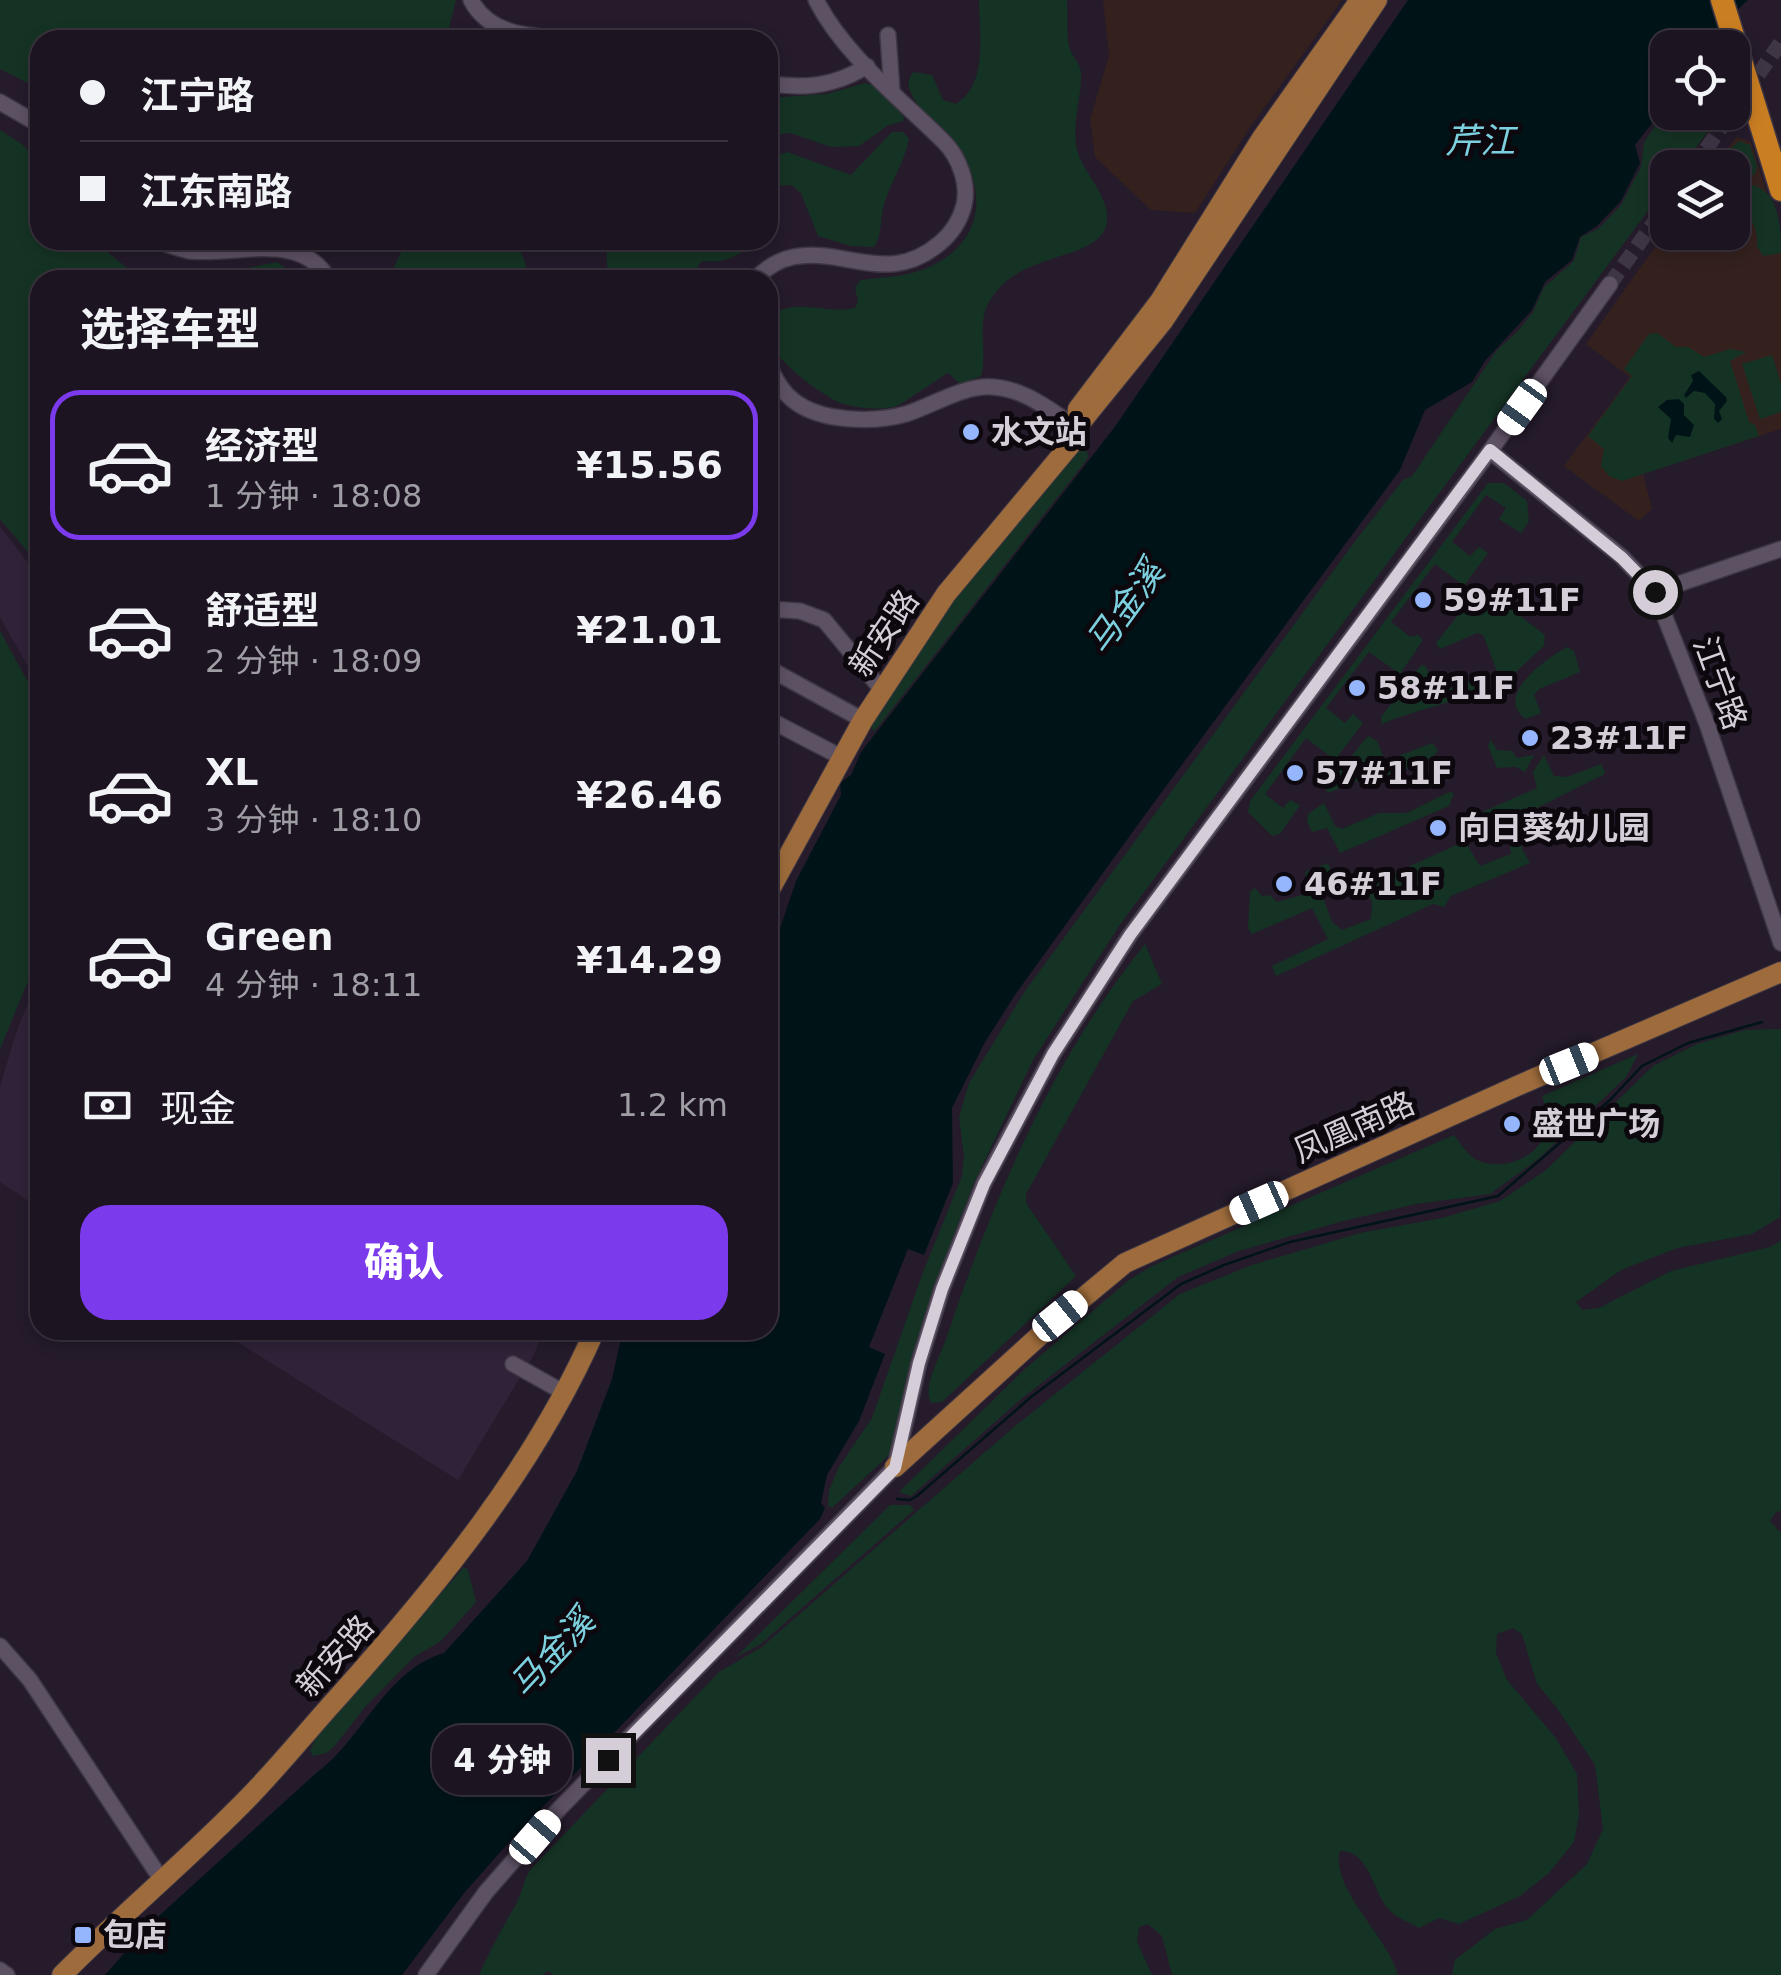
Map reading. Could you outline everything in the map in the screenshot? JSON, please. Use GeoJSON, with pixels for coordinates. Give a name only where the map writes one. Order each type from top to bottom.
{"type":"FeatureCollection","features":[{"type":"Feature","properties":{"kind":"highway"},"geometry":{"type":"LineString","coordinates":[[1722,0],[1781,139]]}},
{"type":"Feature","properties":{"kind":"highway"},"geometry":{"type":"LineString","coordinates":[[1736,0],[1781,190]]}},
{"type":"Feature","properties":{"kind":"main road","name":"新安路"},"geometry":{"type":"LineString","coordinates":[[778,874],[862,720],[946,594],[1076,438],[1078,408],[1160,300],[1262,138],[1360,0]]}},
{"type":"Feature","properties":{"kind":"main road","name":"新安路"},"geometry":{"type":"LineString","coordinates":[[1075,426],[1106,394],[1162,321],[1377,0]]}},
{"type":"Feature","properties":{"kind":"main road","name":"凤凰南路"},"geometry":{"type":"LineString","coordinates":[[895,1468],[1060,1316],[1126,1263],[1781,972]]}},
{"type":"Feature","properties":{"kind":"main road","name":"新安路"},"geometry":{"type":"LineString","coordinates":[[62,1975],[248,1798],[420,1605],[500,1496],[590,1340]]}},
{"type":"Feature","properties":{"kind":"street"},"geometry":{"type":"LineString","coordinates":[[471,0],[478,14],[502,30]]}},
{"type":"Feature","properties":{"kind":"street"},"geometry":{"type":"LineString","coordinates":[[767,270],[794,256],[880,265],[910,262],[948,237],[966,200],[962,174],[951,149],[842,40],[816,0]]}},
{"type":"Feature","properties":{"kind":"street"},"geometry":{"type":"LineString","coordinates":[[888,36],[892,91]]}},
{"type":"Feature","properties":{"kind":"street"},"geometry":{"type":"LineString","coordinates":[[778,85],[823,84],[851,76],[867,66]]}},
{"type":"Feature","properties":{"kind":"street"},"geometry":{"type":"LineString","coordinates":[[0,102],[30,119]]}},
{"type":"Feature","properties":{"kind":"street"},"geometry":{"type":"LineString","coordinates":[[186,250],[218,250]]}},
{"type":"Feature","properties":{"kind":"street"},"geometry":{"type":"LineString","coordinates":[[284,250],[301,254],[324,270]]}},
{"type":"Feature","properties":{"kind":"street"},"geometry":{"type":"LineString","coordinates":[[426,1975],[486,1892],[559,1809],[895,1468],[919,1363],[942,1289],[984,1184],[1053,1054],[1130,935],[1610,284]]}},
{"type":"Feature","properties":{"kind":"street"},"geometry":{"type":"LineString","coordinates":[[778,382],[796,404],[853,418],[902,415],[987,386],[1024,394],[1075,426]]}},
{"type":"Feature","properties":{"kind":"street","name":"江宁路"},"geometry":{"type":"LineString","coordinates":[[1490,450],[1622,558],[1655,592],[1706,724],[1781,942]]}},
{"type":"Feature","properties":{"kind":"street"},"geometry":{"type":"LineString","coordinates":[[1655,592],[1781,549]]}},
{"type":"Feature","properties":{"kind":"street"},"geometry":{"type":"LineString","coordinates":[[778,610],[800,611],[824,620],[882,690]]}},
{"type":"Feature","properties":{"kind":"street"},"geometry":{"type":"LineString","coordinates":[[778,674],[862,720]]}},
{"type":"Feature","properties":{"kind":"street"},"geometry":{"type":"LineString","coordinates":[[778,724],[841,757]]}},
{"type":"Feature","properties":{"kind":"street"},"geometry":{"type":"LineString","coordinates":[[514,1364],[563,1392]]}},
{"type":"Feature","properties":{"kind":"street"},"geometry":{"type":"LineString","coordinates":[[0,1646],[30,1680],[160,1879]]}},
{"type":"Feature","properties":{"kind":"street"},"geometry":{"type":"LineString","coordinates":[[0,1970],[7,1975]]}},
{"type":"Feature","properties":{"kind":"shaded area"},"geometry":{"type":"Polygon","coordinates":[[[1103,0],[1342,0],[1251,126],[1195,213],[1151,210],[1095,157],[1090,120],[1109,55],[1103,0]]]}},
{"type":"Feature","properties":{"kind":"shaded area"},"geometry":{"type":"Polygon","coordinates":[[[1737,137],[1751,142],[1781,240],[1781,429],[1643,474],[1652,509],[1639,521],[1564,466],[1630,377],[1586,344],[1653,250],[1750,250],[1750,150],[1726,150],[1737,137]]]}},
{"type":"Feature","properties":{"kind":"shaded area"},"geometry":{"type":"Polygon","coordinates":[[[0,527],[30,565],[30,670],[0,617],[0,527]]]}},
{"type":"Feature","properties":{"kind":"shaded area"},"geometry":{"type":"Polygon","coordinates":[[[30,999],[30,1202],[0,1182],[0,1086],[30,999]]]}},
{"type":"Feature","properties":{"kind":"shaded area"},"geometry":{"type":"Polygon","coordinates":[[[234,1340],[540,1340],[458,1480],[234,1340]]]}},
{"type":"Feature","properties":{"kind":"green space"},"geometry":{"type":"Polygon","coordinates":[[[0,0],[456,0],[448,30],[30,30],[30,84],[0,69],[0,0]]]}},
{"type":"Feature","properties":{"kind":"green space"},"geometry":{"type":"Polygon","coordinates":[[[979,0],[1067,0],[1069,46],[1081,73],[1076,146],[1103,198],[1106,226],[1099,238],[1087,246],[1036,264],[1002,285],[985,311],[981,376],[960,384],[948,373],[890,408],[841,403],[817,390],[778,354],[778,312],[791,307],[855,308],[855,287],[861,280],[921,270],[961,244],[975,214],[973,180],[957,145],[920,107],[909,82],[913,72],[932,75],[943,100],[956,104],[974,84],[980,42],[979,0]]]}},
{"type":"Feature","properties":{"kind":"green space"},"geometry":{"type":"Polygon","coordinates":[[[865,83],[873,85],[904,117],[903,121],[887,126],[859,146],[831,147],[790,133],[778,135],[778,97],[827,94],[865,83]]]}},
{"type":"Feature","properties":{"kind":"green space"},"geometry":{"type":"Polygon","coordinates":[[[0,130],[30,152],[30,250],[105,250],[130,270],[30,270],[30,554],[0,519],[0,130]]]}},
{"type":"Feature","properties":{"kind":"green space"},"geometry":{"type":"Polygon","coordinates":[[[1652,130],[1709,130],[1694,150],[1650,150],[1650,208],[1119,926],[1033,1060],[973,1185],[940,1271],[908,1375],[890,1454],[832,1508],[828,1506],[829,1490],[839,1467],[872,1418],[923,1272],[962,1176],[964,1156],[959,1117],[969,1083],[1025,991],[1356,540],[1403,480],[1412,476],[1497,350],[1533,312],[1544,287],[1574,261],[1581,237],[1598,229],[1621,205],[1641,167],[1644,142],[1652,130]]]}},
{"type":"Feature","properties":{"kind":"green space"},"geometry":{"type":"Polygon","coordinates":[[[892,132],[903,132],[909,139],[883,208],[874,247],[851,246],[818,236],[801,193],[791,185],[778,186],[778,155],[787,152],[851,175],[892,132]]]}},
{"type":"Feature","properties":{"kind":"green space"},"geometry":{"type":"Polygon","coordinates":[[[1739,141],[1750,145],[1757,166],[1755,174],[1750,176],[1750,150],[1729,150],[1739,141]]]}},
{"type":"Feature","properties":{"kind":"green space"},"geometry":{"type":"Polygon","coordinates":[[[1750,187],[1762,189],[1774,204],[1781,253],[1763,256],[1757,246],[1756,229],[1750,220],[1750,187]]]}},
{"type":"Feature","properties":{"kind":"green space"},"geometry":{"type":"Polygon","coordinates":[[[402,250],[521,250],[526,268],[526,270],[393,270],[402,250]]]}},
{"type":"Feature","properties":{"kind":"green space"},"geometry":{"type":"Polygon","coordinates":[[[606,250],[744,250],[731,258],[703,261],[698,270],[608,270],[606,250]]]}},
{"type":"Feature","properties":{"kind":"green space"},"geometry":{"type":"Polygon","coordinates":[[[277,262],[287,270],[237,270],[277,262]]]}},
{"type":"Feature","properties":{"kind":"green space"},"geometry":{"type":"Polygon","coordinates":[[[1657,333],[1676,347],[1688,347],[1704,357],[1730,349],[1746,352],[1730,361],[1749,422],[1755,425],[1759,436],[1622,481],[1609,476],[1601,466],[1604,449],[1588,436],[1632,376],[1624,369],[1649,334],[1657,333]]]}},
{"type":"Feature","properties":{"kind":"green space"},"geometry":{"type":"Polygon","coordinates":[[[1772,355],[1781,384],[1781,412],[1760,419],[1742,364],[1772,355]]]}},
{"type":"Feature","properties":{"kind":"green space"},"geometry":{"type":"Polygon","coordinates":[[[1079,448],[1087,451],[1088,458],[874,732],[870,725],[957,589],[1079,448]]]}},
{"type":"Feature","properties":{"kind":"green space"},"geometry":{"type":"Polygon","coordinates":[[[1488,483],[1504,483],[1527,501],[1529,521],[1521,533],[1499,519],[1506,508],[1486,495],[1452,542],[1470,556],[1479,547],[1488,553],[1464,586],[1435,564],[1391,622],[1410,637],[1418,635],[1423,640],[1400,674],[1369,652],[1326,708],[1345,723],[1353,714],[1363,723],[1335,760],[1306,738],[1265,794],[1283,808],[1290,800],[1300,805],[1280,834],[1272,836],[1248,812],[1250,801],[1488,483]]]}},
{"type":"Feature","properties":{"kind":"green space"},"geometry":{"type":"Polygon","coordinates":[[[1470,600],[1511,609],[1545,635],[1544,646],[1506,681],[1500,679],[1483,635],[1477,633],[1440,649],[1436,643],[1470,600]]]}},
{"type":"Feature","properties":{"kind":"green space"},"geometry":{"type":"Polygon","coordinates":[[[0,631],[30,686],[30,976],[0,1049],[0,631]]]}},
{"type":"Feature","properties":{"kind":"green space"},"geometry":{"type":"Polygon","coordinates":[[[1567,647],[1574,651],[1580,672],[1539,689],[1534,695],[1541,713],[1526,719],[1517,710],[1519,690],[1536,669],[1567,647]]]}},
{"type":"Feature","properties":{"kind":"green space"},"geometry":{"type":"Polygon","coordinates":[[[1421,665],[1426,666],[1435,689],[1441,692],[1486,674],[1490,683],[1382,724],[1381,717],[1421,665]]]}},
{"type":"Feature","properties":{"kind":"green space"},"geometry":{"type":"Polygon","coordinates":[[[1368,736],[1377,741],[1385,761],[1432,743],[1438,750],[1434,756],[1392,776],[1373,775],[1328,793],[1325,788],[1368,736]]]}},
{"type":"Feature","properties":{"kind":"green space"},"geometry":{"type":"Polygon","coordinates":[[[1491,740],[1497,750],[1512,751],[1517,758],[1534,755],[1525,772],[1516,767],[1497,768],[1488,746],[1491,740]]]}},
{"type":"Feature","properties":{"kind":"green space"},"geometry":{"type":"Polygon","coordinates":[[[1544,755],[1554,776],[1567,777],[1601,764],[1605,772],[1517,818],[1522,849],[1530,863],[1451,896],[1444,907],[1433,904],[1276,976],[1272,966],[1328,939],[1312,908],[1252,934],[1248,928],[1250,892],[1255,888],[1277,902],[1306,894],[1305,872],[1328,863],[1336,881],[1320,889],[1332,922],[1342,930],[1371,919],[1372,902],[1364,887],[1465,841],[1480,866],[1511,854],[1509,837],[1500,829],[1486,831],[1478,814],[1537,788],[1533,772],[1544,755]]]}},
{"type":"Feature","properties":{"kind":"green space"},"geometry":{"type":"Polygon","coordinates":[[[1454,793],[1449,806],[1340,853],[1327,828],[1312,832],[1307,821],[1308,814],[1324,803],[1335,826],[1342,829],[1379,813],[1407,813],[1454,793]]]}},
{"type":"Feature","properties":{"kind":"green space"},"geometry":{"type":"Polygon","coordinates":[[[1145,944],[1162,984],[1133,1001],[1026,1194],[1026,1203],[1076,1276],[942,1402],[931,1403],[933,1372],[984,1235],[1028,1132],[1081,1035],[1145,944]]]}},
{"type":"Feature","properties":{"kind":"green space"},"geometry":{"type":"Polygon","coordinates":[[[1781,1029],[1780,1217],[1752,1234],[1677,1248],[1621,1270],[1576,1302],[1582,1310],[1599,1308],[1671,1271],[1781,1241],[1781,1511],[1770,1521],[1781,1533],[1781,1975],[1452,1975],[1455,1960],[1495,1929],[1527,1920],[1587,1864],[1603,1829],[1595,1765],[1537,1684],[1522,1634],[1513,1628],[1497,1634],[1496,1653],[1507,1680],[1555,1737],[1577,1774],[1579,1815],[1574,1842],[1548,1874],[1520,1896],[1459,1924],[1439,1918],[1419,1928],[1390,1911],[1365,1865],[1350,1853],[1340,1851],[1343,1880],[1398,1975],[1172,1975],[1162,1936],[1148,1924],[1139,1927],[1137,1942],[1152,1975],[553,1975],[549,1971],[542,1975],[479,1975],[530,1870],[719,1672],[762,1647],[1015,1426],[1180,1294],[1252,1265],[1360,1233],[1442,1218],[1500,1201],[1546,1170],[1653,1066],[1697,1044],[1745,1030],[1781,1029]]]}},
{"type":"Feature","properties":{"kind":"green space"},"geometry":{"type":"Polygon","coordinates":[[[1638,1054],[1626,1077],[1604,1098],[1538,1159],[1490,1194],[1416,1204],[1343,1221],[1239,1251],[1178,1277],[1021,1399],[911,1496],[899,1492],[1026,1368],[1129,1280],[1152,1266],[1454,1135],[1472,1157],[1485,1163],[1518,1160],[1543,1139],[1547,1120],[1542,1096],[1638,1054]]]}},
{"type":"Feature","properties":{"kind":"green space"},"geometry":{"type":"Polygon","coordinates":[[[890,1505],[910,1505],[914,1510],[761,1644],[736,1657],[890,1505]]]}},
{"type":"Feature","properties":{"kind":"green space"},"geometry":{"type":"Polygon","coordinates":[[[464,1567],[476,1602],[441,1641],[414,1657],[365,1707],[333,1748],[313,1756],[310,1751],[316,1738],[464,1567]]]}},
{"type":"Feature","properties":{"kind":"water","name":"芹江"},"geometry":{"type":"Polygon","coordinates":[[[1408,0],[1748,0],[1718,30],[1650,30],[1650,126],[1635,145],[1640,163],[1621,201],[1580,237],[1572,260],[1545,282],[1532,310],[1485,361],[1472,382],[1425,410],[1400,470],[1147,812],[985,1042],[952,1108],[953,1183],[924,1255],[908,1249],[869,1347],[885,1354],[859,1421],[827,1475],[821,1503],[825,1508],[820,1519],[510,1841],[465,1892],[402,1975],[105,1975],[149,1925],[332,1760],[406,1674],[444,1653],[527,1561],[577,1471],[612,1379],[621,1340],[778,1340],[778,934],[796,881],[841,795],[840,783],[851,775],[861,752],[1114,428],[1408,0]]]}},
{"type":"Feature","properties":{"kind":"water"},"geometry":{"type":"Polygon","coordinates":[[[1699,371],[1726,397],[1718,423],[1714,419],[1715,404],[1705,393],[1694,391],[1686,398],[1684,395],[1693,381],[1691,375],[1699,371]]]}},
{"type":"Feature","properties":{"kind":"water"},"geometry":{"type":"Polygon","coordinates":[[[1679,399],[1684,404],[1684,415],[1694,425],[1690,437],[1676,435],[1672,443],[1668,438],[1671,419],[1658,407],[1667,400],[1679,399]]]}},
{"type":"Feature","properties":{"kind":"waterway"},"geometry":{"type":"LineString","coordinates":[[897,1499],[917,1496],[1031,1397],[1181,1284],[1290,1242],[1498,1196],[1610,1100],[1642,1066],[1688,1043],[1762,1022]]}},
{"type":"Feature","properties":{"kind":"tunnel"},"geometry":{"type":"LineString","coordinates":[[1750,86],[1781,42]]}},
{"type":"Feature","properties":{"kind":"tunnel"},"geometry":{"type":"LineString","coordinates":[[1706,150],[1719,130]]}},
{"type":"Feature","properties":{"kind":"tunnel"},"geometry":{"type":"LineString","coordinates":[[1610,284],[1650,228]]}},
{"type":"Feature","properties":{"kind":"place","name":"水文站"},"geometry":{"type":"Point","coordinates":[971,432]}},
{"type":"Feature","properties":{"kind":"place","name":"59#11F"},"geometry":{"type":"Point","coordinates":[1423,600]}},
{"type":"Feature","properties":{"kind":"place","name":"58#11F"},"geometry":{"type":"Point","coordinates":[1357,688]}},
{"type":"Feature","properties":{"kind":"place","name":"23#11F"},"geometry":{"type":"Point","coordinates":[1530,738]}},
{"type":"Feature","properties":{"kind":"place","name":"57#11F"},"geometry":{"type":"Point","coordinates":[1295,773]}},
{"type":"Feature","properties":{"kind":"place","name":"向日葵幼儿园"},"geometry":{"type":"Point","coordinates":[1438,828]}},
{"type":"Feature","properties":{"kind":"place","name":"46#11F"},"geometry":{"type":"Point","coordinates":[1284,884]}},
{"type":"Feature","properties":{"kind":"place","name":"盛世广场"},"geometry":{"type":"Point","coordinates":[1512,1124]}},
{"type":"Feature","properties":{"kind":"place","name":"包店"},"geometry":{"type":"Point","coordinates":[83,1935]}},
{"type":"Feature","properties":{"kind":"route"},"geometry":{"type":"LineString","coordinates":[[608,1760],[895,1468],[919,1363],[942,1289],[984,1184],[1053,1054],[1130,935],[1490,450],[1622,558],[1655,592]]}},
{"type":"Feature","properties":{"kind":"water label","name":"马金溪"},"geometry":{"type":"Point","coordinates":[1125,607]}},
{"type":"Feature","properties":{"kind":"water label","name":"马金溪"},"geometry":{"type":"Point","coordinates":[552,1653]}}]}
